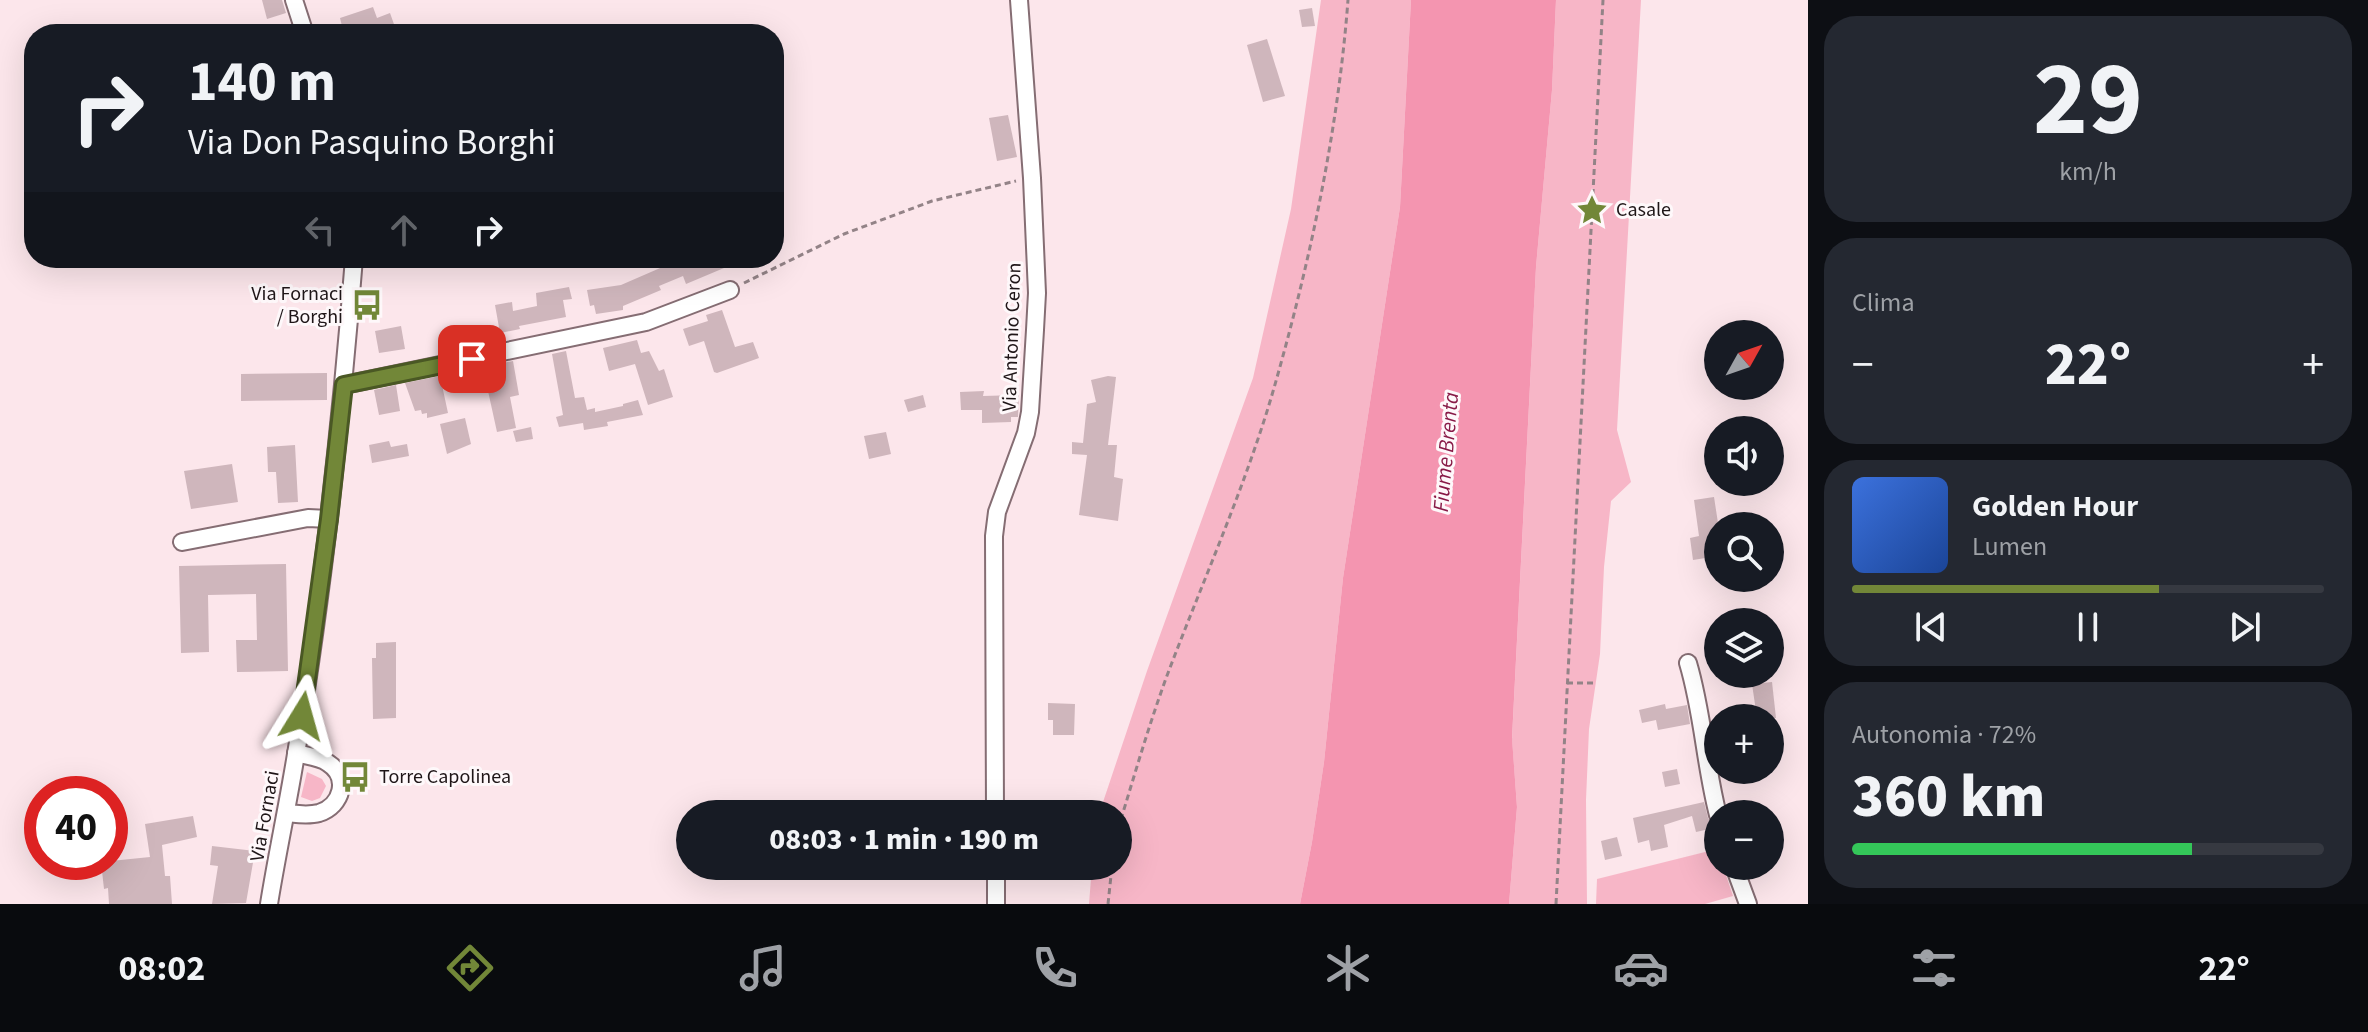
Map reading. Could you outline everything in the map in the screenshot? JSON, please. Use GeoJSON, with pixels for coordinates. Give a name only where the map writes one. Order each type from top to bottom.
{"type":"FeatureCollection","features":[{"type":"Feature","properties":{"kind":"street"},"geometry":{"type":"LineString","coordinates":[[294,0],[302,24]]}},
{"type":"Feature","properties":{"kind":"street","name":"Via Antonio Ceron"},"geometry":{"type":"LineString","coordinates":[[995,800],[994,536],[997,512],[1023,443],[1030,412],[1037,293],[1019,0]]}},
{"type":"Feature","properties":{"kind":"street","name":"Via Fornaci"},"geometry":{"type":"LineString","coordinates":[[269,904],[296,753],[329,519],[353,268]]}},
{"type":"Feature","properties":{"kind":"street"},"geometry":{"type":"LineString","coordinates":[[344,385],[646,322],[730,290]]}},
{"type":"Feature","properties":{"kind":"street"},"geometry":{"type":"LineString","coordinates":[[182,542],[308,518],[329,519]]}},
{"type":"Feature","properties":{"kind":"street"},"geometry":{"type":"LineString","coordinates":[[1688,663],[1697,694],[1714,800]]}},
{"type":"Feature","properties":{"kind":"street"},"geometry":{"type":"LineString","coordinates":[[286,813],[310,815],[323,812],[336,802],[341,791],[341,780],[327,762],[296,753]]}},
{"type":"Feature","properties":{"kind":"street"},"geometry":{"type":"LineString","coordinates":[[996,880],[996,904]]}},
{"type":"Feature","properties":{"kind":"street"},"geometry":{"type":"LineString","coordinates":[[1739,880],[1748,904]]}},
{"type":"Feature","properties":{"kind":"path"},"geometry":{"type":"LineString","coordinates":[[1127,800],[1166,676],[1248,464],[1273,389],[1315,221],[1334,117],[1348,0]]}},
{"type":"Feature","properties":{"kind":"path"},"geometry":{"type":"LineString","coordinates":[[1556,904],[1603,0]]}},
{"type":"Feature","properties":{"kind":"path"},"geometry":{"type":"LineString","coordinates":[[784,263],[844,234],[932,201],[1032,178]]}},
{"type":"Feature","properties":{"kind":"path"},"geometry":{"type":"LineString","coordinates":[[730,290],[775,268]]}},
{"type":"Feature","properties":{"kind":"path"},"geometry":{"type":"LineString","coordinates":[[1567,683],[1594,683]]}},
{"type":"Feature","properties":{"kind":"path"},"geometry":{"type":"LineString","coordinates":[[1108,904],[1111,880]]}},
{"type":"Feature","properties":{"kind":"shaded area"},"geometry":{"type":"Polygon","coordinates":[[[1321,0],[1411,0],[1400,207],[1343,578],[1324,762],[1300,904],[1089,904],[1091,880],[1132,880],[1132,800],[1104,800],[1253,378],[1291,209],[1321,0]]]}},
{"type":"Feature","properties":{"kind":"shaded area"},"geometry":{"type":"Polygon","coordinates":[[[1556,0],[1641,0],[1617,430],[1631,482],[1611,501],[1604,567],[1600,654],[1589,729],[1587,904],[1509,904],[1517,807],[1512,739],[1536,267],[1552,90],[1556,0]]]}},
{"type":"Feature","properties":{"kind":"shaded area"},"geometry":{"type":"Polygon","coordinates":[[[307,772],[322,779],[326,786],[320,798],[312,801],[301,797],[307,772]]]}},
{"type":"Feature","properties":{"kind":"shaded area"},"geometry":{"type":"Polygon","coordinates":[[[1704,852],[1704,880],[1728,880],[1733,896],[1705,904],[1596,904],[1597,879],[1704,852]]]}},
{"type":"Feature","properties":{"kind":"water","name":"Fiume Brenta"},"geometry":{"type":"Polygon","coordinates":[[[1411,0],[1556,0],[1552,90],[1536,267],[1512,738],[1517,807],[1509,904],[1300,904],[1324,762],[1343,578],[1400,207],[1411,0]]]}},
{"type":"Feature","properties":{"kind":"building"},"geometry":{"type":"Polygon","coordinates":[[[262,0],[282,0],[286,13],[267,19],[262,0]]]}},
{"type":"Feature","properties":{"kind":"building"},"geometry":{"type":"Polygon","coordinates":[[[373,7],[377,18],[390,13],[394,24],[342,24],[340,18],[373,7]]]}},
{"type":"Feature","properties":{"kind":"building"},"geometry":{"type":"Polygon","coordinates":[[[1312,8],[1315,26],[1302,27],[1299,10],[1312,8]]]}},
{"type":"Feature","properties":{"kind":"building"},"geometry":{"type":"Polygon","coordinates":[[[1267,39],[1285,96],[1263,102],[1247,45],[1267,39]]]}},
{"type":"Feature","properties":{"kind":"building"},"geometry":{"type":"Polygon","coordinates":[[[1008,115],[1017,157],[997,161],[989,118],[1008,115]]]}},
{"type":"Feature","properties":{"kind":"building"},"geometry":{"type":"Polygon","coordinates":[[[660,268],[724,268],[686,284],[683,276],[659,286],[661,290],[623,306],[623,310],[596,314],[594,305],[590,306],[587,290],[621,285],[660,268]]]}},
{"type":"Feature","properties":{"kind":"building"},"geometry":{"type":"Polygon","coordinates":[[[569,287],[572,299],[563,300],[566,317],[500,333],[495,305],[512,302],[513,311],[537,306],[536,293],[569,287]]]}},
{"type":"Feature","properties":{"kind":"building"},"geometry":{"type":"Polygon","coordinates":[[[722,310],[735,347],[753,342],[759,358],[717,373],[714,372],[704,341],[689,346],[683,329],[708,321],[706,315],[722,310]]]}},
{"type":"Feature","properties":{"kind":"building"},"geometry":{"type":"Polygon","coordinates":[[[401,326],[405,349],[379,353],[375,331],[401,326]]]}},
{"type":"Feature","properties":{"kind":"building"},"geometry":{"type":"Polygon","coordinates":[[[637,340],[641,353],[649,351],[659,371],[664,369],[673,397],[648,405],[635,364],[609,371],[603,348],[637,340]]]}},
{"type":"Feature","properties":{"kind":"building"},"geometry":{"type":"Polygon","coordinates":[[[566,351],[575,398],[584,397],[587,410],[595,408],[595,412],[638,400],[643,415],[584,430],[583,423],[559,427],[556,417],[563,415],[552,354],[566,351]]]}},
{"type":"Feature","properties":{"kind":"building"},"geometry":{"type":"Polygon","coordinates":[[[513,361],[519,395],[510,397],[516,428],[497,432],[488,391],[483,392],[478,368],[513,361]]]}},
{"type":"Feature","properties":{"kind":"building"},"geometry":{"type":"Polygon","coordinates":[[[327,373],[327,400],[241,401],[241,374],[327,373]]]}},
{"type":"Feature","properties":{"kind":"building"},"geometry":{"type":"Polygon","coordinates":[[[440,376],[448,413],[427,418],[427,413],[415,411],[405,383],[440,376]]]}},
{"type":"Feature","properties":{"kind":"building"},"geometry":{"type":"Polygon","coordinates":[[[1116,377],[1108,445],[1117,445],[1114,477],[1123,479],[1118,521],[1079,515],[1087,455],[1072,454],[1072,442],[1083,443],[1087,404],[1096,402],[1091,380],[1116,377]]]}},
{"type":"Feature","properties":{"kind":"building"},"geometry":{"type":"Polygon","coordinates":[[[396,385],[400,411],[379,415],[374,390],[396,385]]]}},
{"type":"Feature","properties":{"kind":"building"},"geometry":{"type":"Polygon","coordinates":[[[984,391],[983,396],[1019,395],[1018,417],[1011,417],[1011,422],[982,423],[982,410],[961,410],[960,392],[984,391]]]}},
{"type":"Feature","properties":{"kind":"building"},"geometry":{"type":"Polygon","coordinates":[[[923,395],[926,407],[908,412],[904,400],[923,395]]]}},
{"type":"Feature","properties":{"kind":"building"},"geometry":{"type":"Polygon","coordinates":[[[465,418],[471,444],[447,454],[440,424],[465,418]]]}},
{"type":"Feature","properties":{"kind":"building"},"geometry":{"type":"Polygon","coordinates":[[[531,427],[533,439],[516,442],[513,431],[531,427]]]}},
{"type":"Feature","properties":{"kind":"building"},"geometry":{"type":"Polygon","coordinates":[[[886,432],[891,454],[869,459],[864,436],[886,432]]]}},
{"type":"Feature","properties":{"kind":"building"},"geometry":{"type":"Polygon","coordinates":[[[389,441],[391,447],[407,444],[409,456],[372,463],[369,445],[389,441]]]}},
{"type":"Feature","properties":{"kind":"building"},"geometry":{"type":"Polygon","coordinates":[[[295,445],[298,502],[278,503],[276,472],[268,472],[267,447],[295,445]]]}},
{"type":"Feature","properties":{"kind":"building"},"geometry":{"type":"Polygon","coordinates":[[[232,464],[238,502],[191,509],[184,471],[232,464]]]}},
{"type":"Feature","properties":{"kind":"building"},"geometry":{"type":"Polygon","coordinates":[[[1714,497],[1716,512],[1704,512],[1704,558],[1693,560],[1690,538],[1699,536],[1694,500],[1714,497]]]}},
{"type":"Feature","properties":{"kind":"building"},"geometry":{"type":"Polygon","coordinates":[[[286,564],[288,671],[237,672],[236,640],[257,640],[256,594],[208,595],[209,652],[181,653],[179,566],[286,564]]]}},
{"type":"Feature","properties":{"kind":"building"},"geometry":{"type":"Polygon","coordinates":[[[396,642],[396,718],[373,719],[372,658],[376,658],[376,643],[396,642]]]}},
{"type":"Feature","properties":{"kind":"building"},"geometry":{"type":"Polygon","coordinates":[[[1753,688],[1773,688],[1774,704],[1755,704],[1753,688]]]}},
{"type":"Feature","properties":{"kind":"building"},"geometry":{"type":"Polygon","coordinates":[[[1048,703],[1075,704],[1074,735],[1053,735],[1053,720],[1048,720],[1048,703]]]}},
{"type":"Feature","properties":{"kind":"building"},"geometry":{"type":"Polygon","coordinates":[[[1665,704],[1666,709],[1687,705],[1690,724],[1658,730],[1656,720],[1642,723],[1639,710],[1665,704]]]}},
{"type":"Feature","properties":{"kind":"building"},"geometry":{"type":"Polygon","coordinates":[[[1677,769],[1680,784],[1665,787],[1662,772],[1677,769]]]}},
{"type":"Feature","properties":{"kind":"building"},"geometry":{"type":"Polygon","coordinates":[[[1704,802],[1704,830],[1696,832],[1692,816],[1664,825],[1668,847],[1651,851],[1649,840],[1638,843],[1633,818],[1704,802]]]}},
{"type":"Feature","properties":{"kind":"building"},"geometry":{"type":"Polygon","coordinates":[[[193,816],[197,837],[162,845],[165,876],[170,876],[172,904],[109,904],[108,888],[104,889],[103,880],[128,880],[128,859],[150,857],[145,824],[193,816]]]}},
{"type":"Feature","properties":{"kind":"building"},"geometry":{"type":"Polygon","coordinates":[[[1617,837],[1622,856],[1605,860],[1601,841],[1617,837]]]}},
{"type":"Feature","properties":{"kind":"building"},"geometry":{"type":"Polygon","coordinates":[[[212,846],[255,851],[246,903],[212,904],[218,866],[210,865],[212,846]]]}},
{"type":"Feature","properties":{"kind":"place","name":"Casale"},"geometry":{"type":"Point","coordinates":[1592,210]}},
{"type":"Feature","properties":{"kind":"place","name":"Via Fornaci / Borghi"},"geometry":{"type":"Point","coordinates":[367,305]}},
{"type":"Feature","properties":{"kind":"place","name":"Torre Capolinea"},"geometry":{"type":"Point","coordinates":[355,777]}},
{"type":"Feature","properties":{"kind":"route"},"geometry":{"type":"LineString","coordinates":[[302,716],[344,385],[472,359]]}}]}
